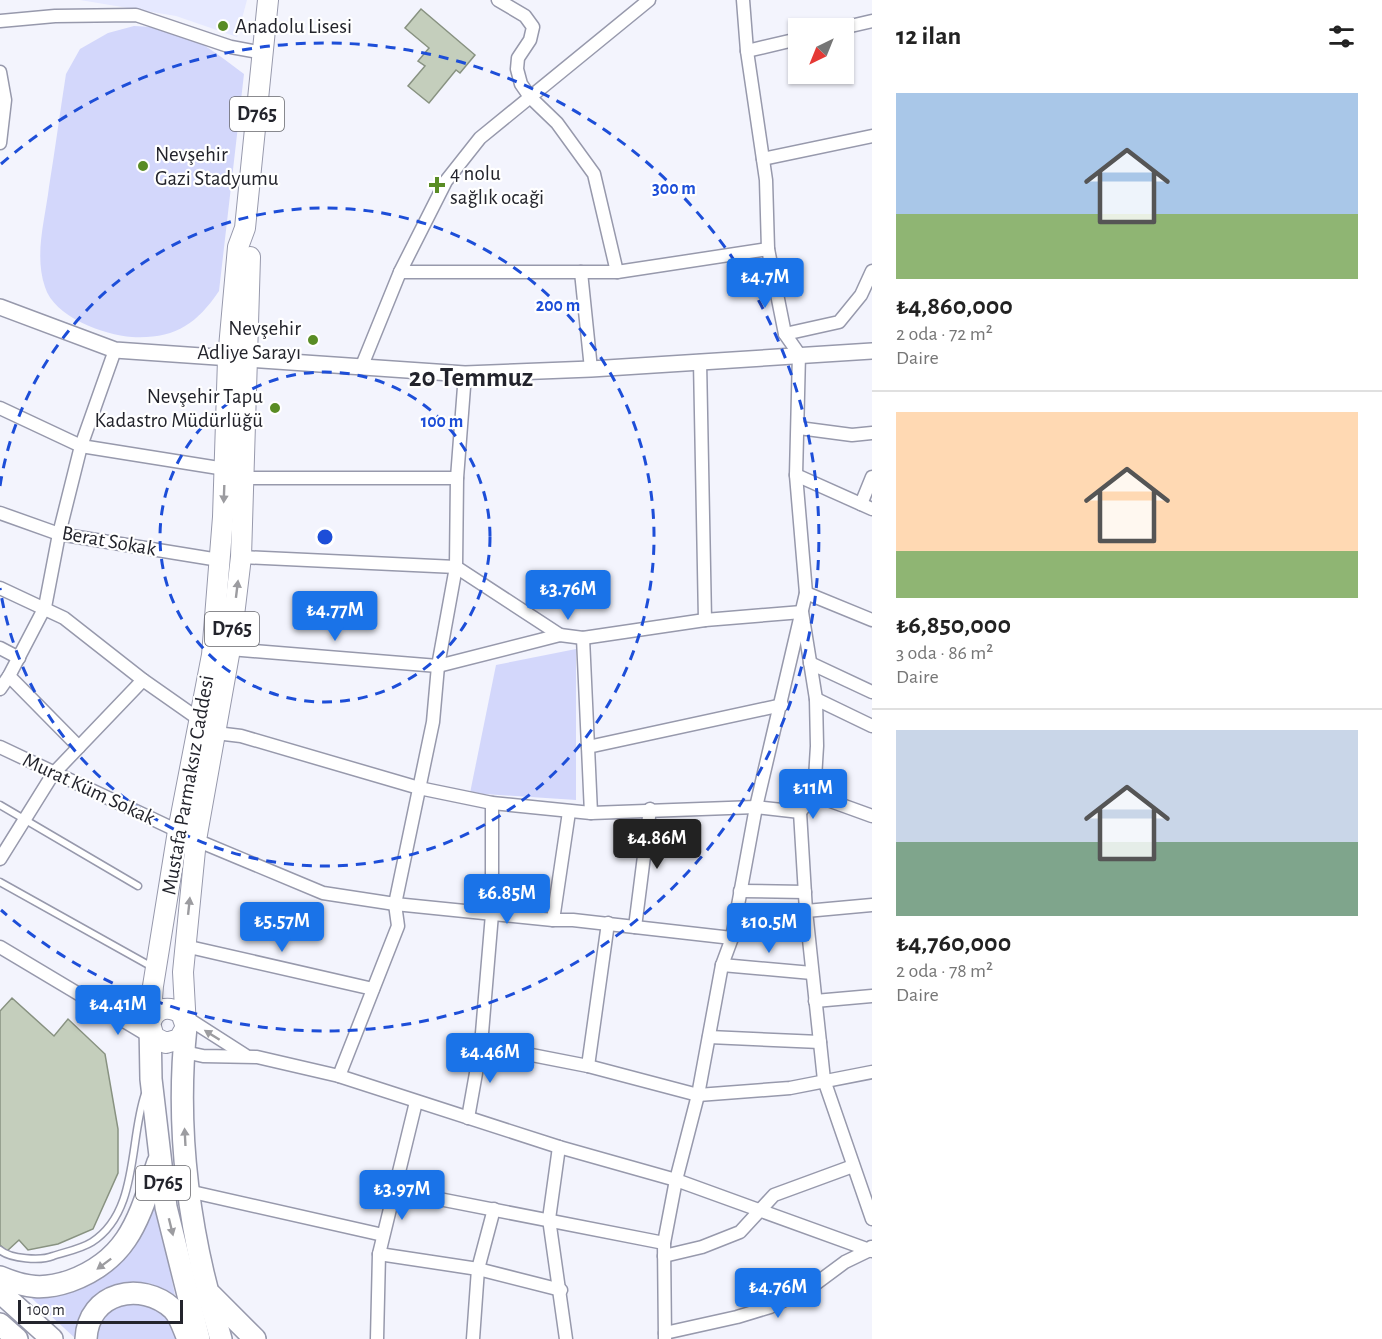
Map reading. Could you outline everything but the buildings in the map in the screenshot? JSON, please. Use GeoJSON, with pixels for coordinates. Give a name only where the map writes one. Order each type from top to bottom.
{"type":"FeatureCollection","features":[{"type":"Feature","properties":{"kind":"highway","name":"D765"},"geometry":{"type":"LineString","coordinates":[[166,1022],[183,1052],[182,1088],[188,1191],[195,1242],[206,1290],[221,1339]]}},
{"type":"Feature","properties":{"kind":"highway","name":"Mustafa Parmaksız Caddesi"},"geometry":{"type":"LineString","coordinates":[[166,1022],[151,1079],[159,1158],[166,1207],[199,1339]]}},
{"type":"Feature","properties":{"kind":"highway"},"geometry":{"type":"LineString","coordinates":[[0,1277],[24,1287],[50,1288],[91,1273],[108,1261],[116,1254],[139,1218],[159,1158]]}},
{"type":"Feature","properties":{"kind":"highway"},"geometry":{"type":"LineString","coordinates":[[206,1290],[255,1339]]}},
{"type":"Feature","properties":{"kind":"highway"},"geometry":{"type":"LineString","coordinates":[[0,1292],[52,1339]]}},
{"type":"Feature","properties":{"kind":"highway"},"geometry":{"type":"LineString","coordinates":[[86,1339],[93,1311],[115,1294],[150,1294],[175,1310],[188,1339]]}},
{"type":"Feature","properties":{"kind":"main road","name":"Mustafa Parmaksız Caddesi"},"geometry":{"type":"LineString","coordinates":[[166,1022],[185,946],[187,835],[200,720],[212,655],[225,469],[251,249],[245,228],[268,0]]}},
{"type":"Feature","properties":{"kind":"main road","name":"Mustafa Parmaksız Caddesi"},"geometry":{"type":"LineString","coordinates":[[166,1022],[157,969],[187,835],[216,733],[230,649],[241,557],[246,478],[237,360]]}},
{"type":"Feature","properties":{"kind":"street"},"geometry":{"type":"LineString","coordinates":[[498,0],[525,16],[533,27],[530,40],[518,58],[517,69],[521,84],[530,97],[557,123],[594,174],[617,272]]}},
{"type":"Feature","properties":{"kind":"street"},"geometry":{"type":"LineString","coordinates":[[361,368],[400,272],[446,181],[480,138],[649,0]]}},
{"type":"Feature","properties":{"kind":"street"},"geometry":{"type":"LineString","coordinates":[[743,0],[747,51],[763,159],[768,249],[785,334],[799,354],[799,428],[796,475],[806,593],[782,705],[756,807],[732,938],[722,965],[698,1095],[676,1180],[664,1249],[665,1336],[770,1307],[810,1288],[845,1262],[871,1248]]}},
{"type":"Feature","properties":{"kind":"street"},"geometry":{"type":"LineString","coordinates":[[0,21],[56,16],[136,15],[231,47],[264,52]]}},
{"type":"Feature","properties":{"kind":"street"},"geometry":{"type":"LineString","coordinates":[[854,25],[872,21]]}},
{"type":"Feature","properties":{"kind":"street"},"geometry":{"type":"LineString","coordinates":[[747,51],[788,41]]}},
{"type":"Feature","properties":{"kind":"street"},"geometry":{"type":"LineString","coordinates":[[0,72],[3,100],[0,143]]}},
{"type":"Feature","properties":{"kind":"street"},"geometry":{"type":"LineString","coordinates":[[763,159],[872,136]]}},
{"type":"Feature","properties":{"kind":"street"},"geometry":{"type":"LineString","coordinates":[[400,272],[617,272],[768,249]]}},
{"type":"Feature","properties":{"kind":"street"},"geometry":{"type":"LineString","coordinates":[[785,334],[839,322],[861,295],[872,271]]}},
{"type":"Feature","properties":{"kind":"street"},"geometry":{"type":"LineString","coordinates":[[580,272],[591,369]]}},
{"type":"Feature","properties":{"kind":"street"},"geometry":{"type":"LineString","coordinates":[[0,307],[115,350],[465,374],[591,369],[872,351]]}},
{"type":"Feature","properties":{"kind":"street"},"geometry":{"type":"LineString","coordinates":[[0,689],[45,607],[59,534],[81,446],[115,350]]}},
{"type":"Feature","properties":{"kind":"street"},"geometry":{"type":"LineString","coordinates":[[700,361],[705,620]]}},
{"type":"Feature","properties":{"kind":"street"},"geometry":{"type":"LineString","coordinates":[[339,1076],[398,926],[395,904],[433,722],[438,666],[456,567],[456,478],[465,374]]}},
{"type":"Feature","properties":{"kind":"street"},"geometry":{"type":"LineString","coordinates":[[0,408],[81,446],[225,469]]}},
{"type":"Feature","properties":{"kind":"street"},"geometry":{"type":"LineString","coordinates":[[799,428],[852,435],[872,433]]}},
{"type":"Feature","properties":{"kind":"street"},"geometry":{"type":"LineString","coordinates":[[796,475],[866,507],[872,477]]}},
{"type":"Feature","properties":{"kind":"street"},"geometry":{"type":"LineString","coordinates":[[246,478],[456,478]]}},
{"type":"Feature","properties":{"kind":"street","name":"Berat Sokak"},"geometry":{"type":"LineString","coordinates":[[0,513],[59,534],[219,560]]}},
{"type":"Feature","properties":{"kind":"street"},"geometry":{"type":"LineString","coordinates":[[241,557],[456,567],[560,635]]}},
{"type":"Feature","properties":{"kind":"street"},"geometry":{"type":"LineString","coordinates":[[0,589],[45,607],[64,618],[143,680],[200,720]]}},
{"type":"Feature","properties":{"kind":"street"},"geometry":{"type":"LineString","coordinates":[[806,593],[872,620]]}},
{"type":"Feature","properties":{"kind":"street"},"geometry":{"type":"LineString","coordinates":[[230,649],[438,666],[560,635],[583,638],[705,620],[802,612]]}},
{"type":"Feature","properties":{"kind":"street"},"geometry":{"type":"LineString","coordinates":[[802,612],[816,699],[817,746],[813,795],[800,812],[806,911],[824,1080],[872,1219]]}},
{"type":"Feature","properties":{"kind":"street"},"geometry":{"type":"LineString","coordinates":[[583,638],[591,813]]}},
{"type":"Feature","properties":{"kind":"street"},"geometry":{"type":"LineString","coordinates":[[0,648],[19,658]]}},
{"type":"Feature","properties":{"kind":"street"},"geometry":{"type":"LineString","coordinates":[[810,663],[872,692]]}},
{"type":"Feature","properties":{"kind":"street"},"geometry":{"type":"LineString","coordinates":[[9,676],[79,747]]}},
{"type":"Feature","properties":{"kind":"street"},"geometry":{"type":"LineString","coordinates":[[0,859],[53,774],[143,680]]}},
{"type":"Feature","properties":{"kind":"street"},"geometry":{"type":"LineString","coordinates":[[816,699],[872,726]]}},
{"type":"Feature","properties":{"kind":"street"},"geometry":{"type":"LineString","coordinates":[[588,747],[782,705]]}},
{"type":"Feature","properties":{"kind":"street"},"geometry":{"type":"LineString","coordinates":[[216,733],[240,736],[419,788],[492,803],[591,813],[650,809],[756,807],[800,812]]}},
{"type":"Feature","properties":{"kind":"street","name":"Murat Küm Sokak"},"geometry":{"type":"LineString","coordinates":[[0,747],[53,774],[187,835],[323,893],[395,904],[553,920],[608,923],[732,938]]}},
{"type":"Feature","properties":{"kind":"street"},"geometry":{"type":"LineString","coordinates":[[813,795],[872,816]]}},
{"type":"Feature","properties":{"kind":"street"},"geometry":{"type":"LineString","coordinates":[[468,1118],[481,1045],[492,914],[492,803]]}},
{"type":"Feature","properties":{"kind":"street"},"geometry":{"type":"LineString","coordinates":[[634,927],[650,809]]}},
{"type":"Feature","properties":{"kind":"street"},"geometry":{"type":"LineString","coordinates":[[553,920],[569,812]]}},
{"type":"Feature","properties":{"kind":"street"},"geometry":{"type":"LineString","coordinates":[[740,891],[805,892]]}},
{"type":"Feature","properties":{"kind":"street"},"geometry":{"type":"LineString","coordinates":[[806,911],[872,905]]}},
{"type":"Feature","properties":{"kind":"street"},"geometry":{"type":"LineString","coordinates":[[588,1066],[608,923]]}},
{"type":"Feature","properties":{"kind":"street"},"geometry":{"type":"LineString","coordinates":[[185,946],[373,988]]}},
{"type":"Feature","properties":{"kind":"street"},"geometry":{"type":"LineString","coordinates":[[0,947],[92,1002],[166,1022]]}},
{"type":"Feature","properties":{"kind":"street"},"geometry":{"type":"LineString","coordinates":[[722,965],[812,973]]}},
{"type":"Feature","properties":{"kind":"street"},"geometry":{"type":"LineString","coordinates":[[815,1001],[872,996]]}},
{"type":"Feature","properties":{"kind":"street"},"geometry":{"type":"LineString","coordinates":[[92,1002],[166,1022],[246,1056],[339,1076],[559,1147],[676,1180],[871,1248]]}},
{"type":"Feature","properties":{"kind":"street"},"geometry":{"type":"LineString","coordinates":[[709,1037],[820,1042]]}},
{"type":"Feature","properties":{"kind":"street"},"geometry":{"type":"LineString","coordinates":[[481,1045],[588,1066],[698,1095],[790,1088],[872,1072]]}},
{"type":"Feature","properties":{"kind":"street"},"geometry":{"type":"LineString","coordinates":[[183,1052],[204,1056],[246,1056]]}},
{"type":"Feature","properties":{"kind":"street"},"geometry":{"type":"LineString","coordinates":[[377,1339],[379,1254],[416,1102]]}},
{"type":"Feature","properties":{"kind":"street"},"geometry":{"type":"LineString","coordinates":[[559,1147],[549,1220],[561,1290],[566,1339]]}},
{"type":"Feature","properties":{"kind":"street"},"geometry":{"type":"LineString","coordinates":[[393,1190],[549,1220],[664,1249],[702,1247],[740,1232],[774,1195],[853,1166]]}},
{"type":"Feature","properties":{"kind":"street"},"geometry":{"type":"LineString","coordinates":[[188,1191],[383,1234]]}},
{"type":"Feature","properties":{"kind":"street"},"geometry":{"type":"LineString","coordinates":[[473,1339],[478,1269],[494,1209]]}},
{"type":"Feature","properties":{"kind":"street"},"geometry":{"type":"LineString","coordinates":[[379,1254],[478,1269],[561,1290]]}},
{"type":"Feature","properties":{"kind":"lane"},"geometry":{"type":"LineString","coordinates":[[0,805],[138,886]]}},
{"type":"Feature","properties":{"kind":"lane"},"geometry":{"type":"LineString","coordinates":[[0,882],[157,969]]}},
{"type":"Feature","properties":{"kind":"lane"},"geometry":{"type":"LineString","coordinates":[[0,1250],[6,1255],[48,1258],[92,1242],[115,1220],[127,1187],[144,1096],[151,1079]]}},
{"type":"Feature","properties":{"kind":"shaded area","name":"Anadolu Lisesi"},"geometry":{"type":"Polygon","coordinates":[[[80,0],[247,0],[237,37],[176,16],[80,0]]]}},
{"type":"Feature","properties":{"kind":"shaded area","name":"Nevşehir Gazi Stadyumu"},"geometry":{"type":"Polygon","coordinates":[[[134,26],[152,27],[181,34],[206,46],[244,74],[219,291],[202,313],[183,328],[147,337],[108,333],[69,315],[50,298],[40,263],[43,225],[66,74],[80,49],[108,33],[134,26]]]}},
{"type":"Feature","properties":{"kind":"shaded area"},"geometry":{"type":"Polygon","coordinates":[[[576,649],[576,800],[470,793],[496,665],[576,649]]]}},
{"type":"Feature","properties":{"kind":"shaded area"},"geometry":{"type":"Polygon","coordinates":[[[156,1203],[175,1295],[149,1283],[127,1284],[76,1339],[25,1292],[127,1247],[156,1203]]]}},
{"type":"Feature","properties":{"kind":"shaded area"},"geometry":{"type":"Polygon","coordinates":[[[148,1300],[169,1314],[180,1339],[96,1339],[96,1325],[103,1309],[148,1300]]]}},
{"type":"Feature","properties":{"kind":"place","name":"Anadolu Lisesi"},"geometry":{"type":"Point","coordinates":[223,26]}},
{"type":"Feature","properties":{"kind":"place","name":"Nevşehir Gazi Stadyumu"},"geometry":{"type":"Point","coordinates":[143,166]}},
{"type":"Feature","properties":{"kind":"place","name":"4 nolu sağlık ocaği"},"geometry":{"type":"Point","coordinates":[437,185]}},
{"type":"Feature","properties":{"kind":"place","name":"Nevşehir Adliye Sarayı"},"geometry":{"type":"Point","coordinates":[313,340]}},
{"type":"Feature","properties":{"kind":"place","name":"Nevşehir Tapu Kadastro Müdürlüğü"},"geometry":{"type":"Point","coordinates":[275,408]}},
{"type":"Feature","properties":{"kind":"district","name":"20 Temmuz"},"geometry":{"type":"Point","coordinates":[471,377]}}]}
